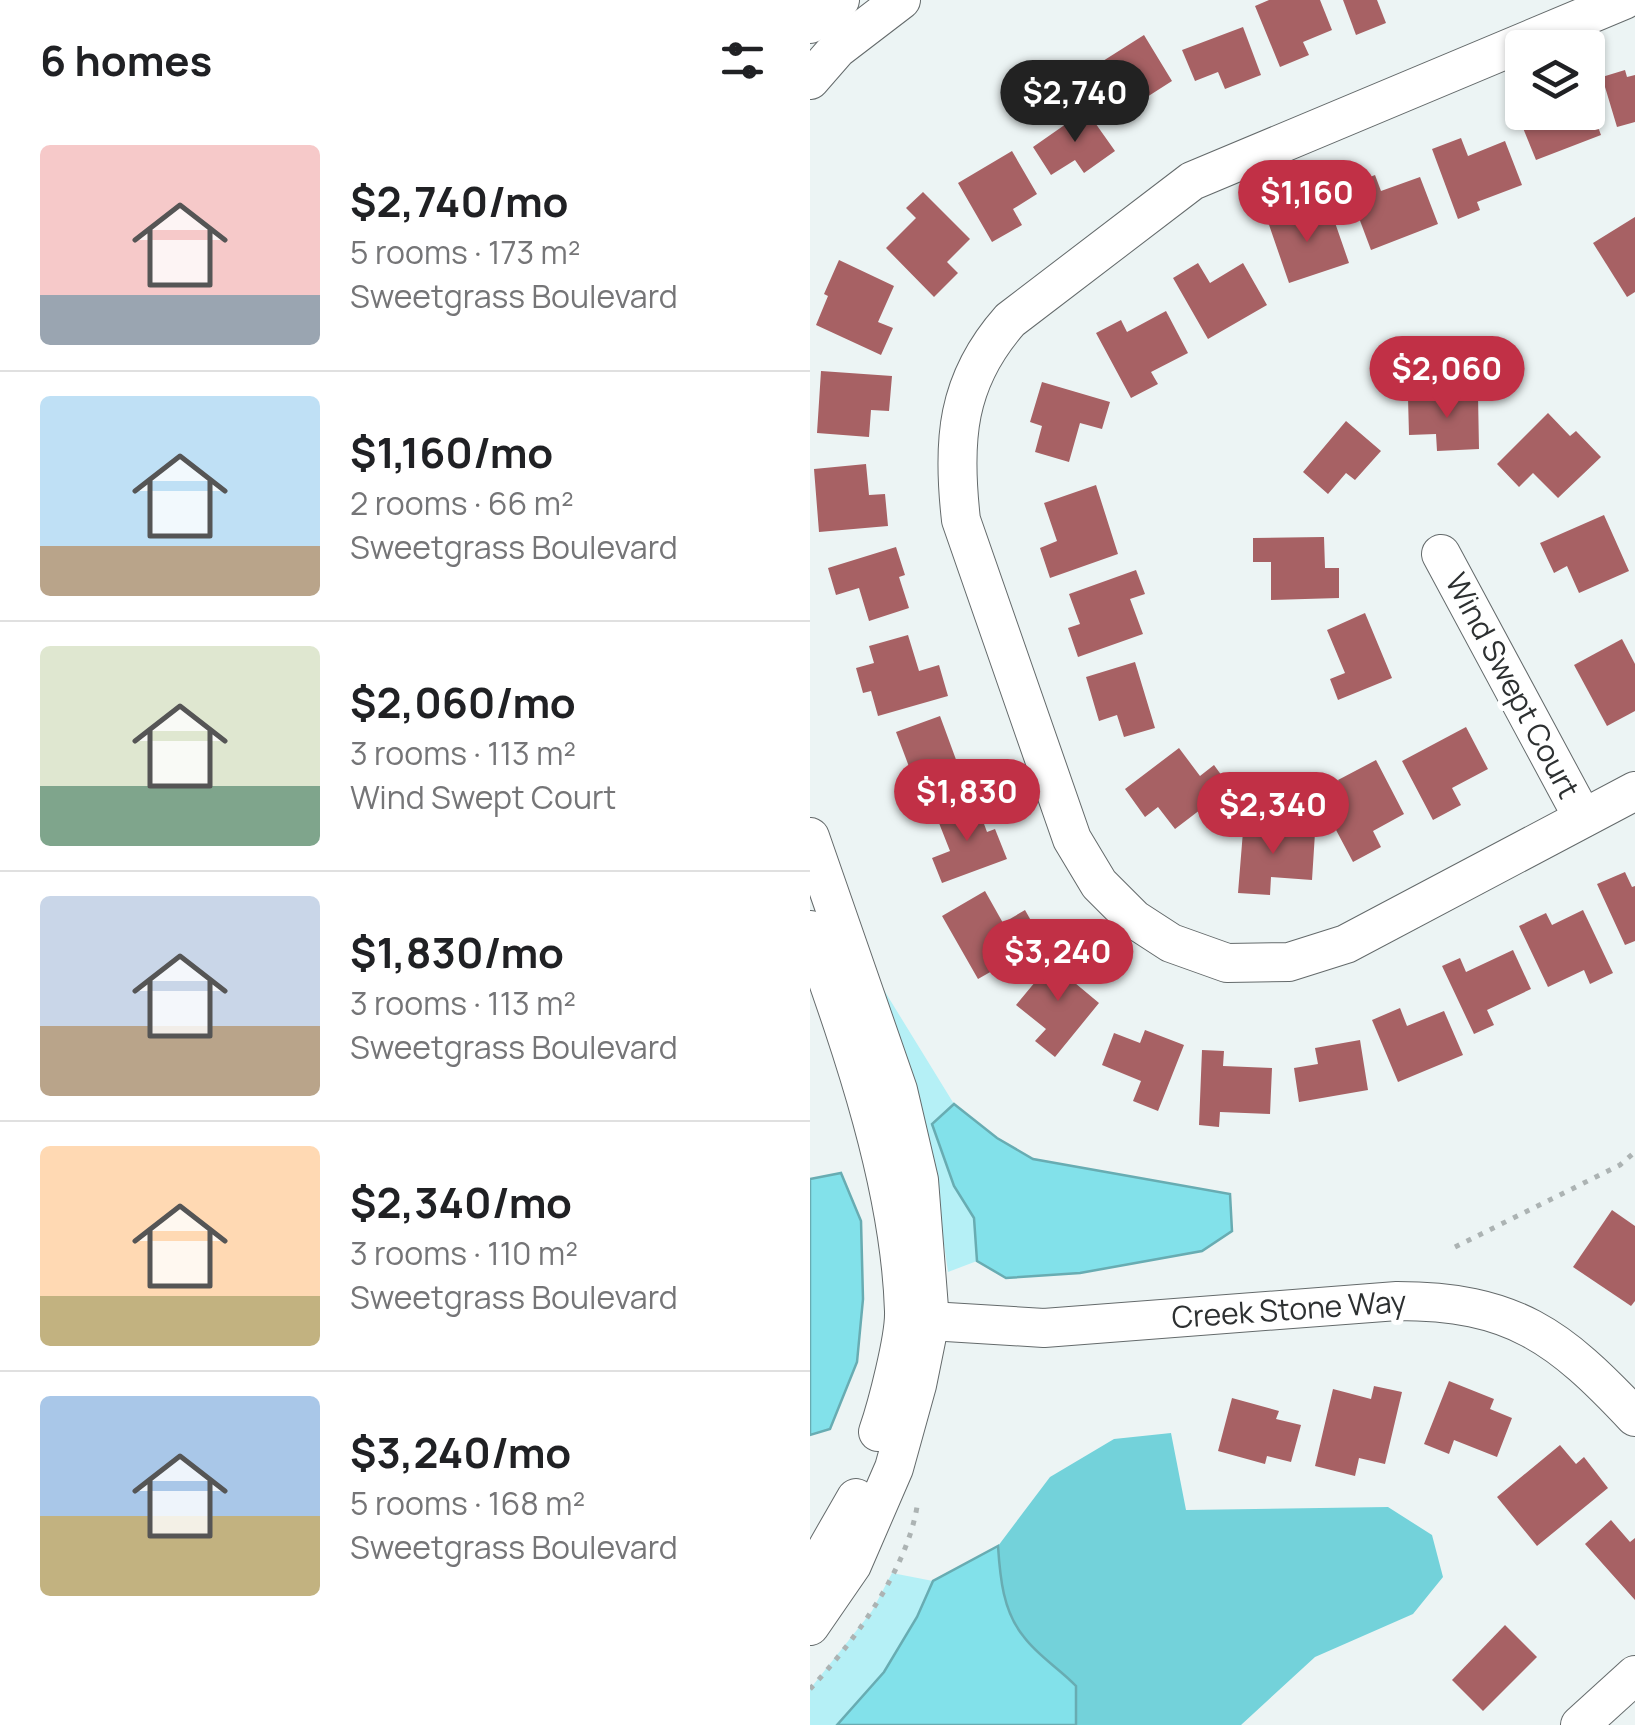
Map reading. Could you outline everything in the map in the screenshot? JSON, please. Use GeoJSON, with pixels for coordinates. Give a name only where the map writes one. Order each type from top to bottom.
{"type":"FeatureCollection","features":[{"type":"Feature","properties":{"kind":"street"},"geometry":{"type":"LineString","coordinates":[[810,24],[840,0]]}},
{"type":"Feature","properties":{"kind":"street"},"geometry":{"type":"LineString","coordinates":[[810,80],[837,50],[901,0]]}},
{"type":"Feature","properties":{"kind":"street"},"geometry":{"type":"LineString","coordinates":[[1624,0],[1192,181],[1010,320],[988,345],[968,388],[957,425],[956,479],[962,520],[1072,839],[1099,884],[1134,919],[1171,944],[1227,963],[1289,962],[1346,944],[1635,791]]}},
{"type":"Feature","properties":{"kind":"street","name":"Wind Swept Court"},"geometry":{"type":"LineString","coordinates":[[1441,554],[1583,818]]}},
{"type":"Feature","properties":{"kind":"street"},"geometry":{"type":"LineString","coordinates":[[810,838],[898,1090],[919,1180],[917,1385],[894,1468],[852,1565],[810,1626]]}},
{"type":"Feature","properties":{"kind":"street"},"geometry":{"type":"LineString","coordinates":[[810,930],[851,1045],[917,1318],[861,1489],[810,1578]]}},
{"type":"Feature","properties":{"kind":"street","name":"Creek Stone Way"},"geometry":{"type":"LineString","coordinates":[[917,1318],[1044,1328],[1398,1301],[1443,1301],[1516,1320],[1557,1342],[1589,1368],[1635,1417]]}},
{"type":"Feature","properties":{"kind":"street"},"geometry":{"type":"LineString","coordinates":[[1580,1725],[1635,1675]]}},
{"type":"Feature","properties":{"kind":"path"},"geometry":{"type":"LineString","coordinates":[[1454,1247],[1620,1164],[1635,1152]]}},
{"type":"Feature","properties":{"kind":"shaded area"},"geometry":{"type":"Polygon","coordinates":[[[879,982],[954,1104],[932,1125],[954,1186],[974,1218],[977,1261],[948,1272],[934,1175],[879,982]]]}},
{"type":"Feature","properties":{"kind":"shaded area"},"geometry":{"type":"Polygon","coordinates":[[[954,1104],[997,1138],[1033,1159],[1230,1194],[1232,1231],[1202,1251],[1080,1273],[1006,1278],[977,1261],[974,1218],[954,1186],[932,1124],[954,1104]]]}},
{"type":"Feature","properties":{"kind":"shaded area"},"geometry":{"type":"Polygon","coordinates":[[[841,1173],[861,1221],[863,1299],[857,1362],[830,1429],[810,1435],[810,1179],[841,1173]]]}},
{"type":"Feature","properties":{"kind":"shaded area"},"geometry":{"type":"Polygon","coordinates":[[[1171,1433],[1186,1510],[1388,1507],[1432,1535],[1443,1577],[1413,1614],[1315,1657],[1241,1725],[1076,1725],[1076,1686],[1030,1644],[1011,1617],[998,1546],[1050,1477],[1114,1439],[1171,1433]]]}},
{"type":"Feature","properties":{"kind":"shaded area"},"geometry":{"type":"Polygon","coordinates":[[[998,1546],[1011,1617],[1030,1644],[1076,1686],[1076,1725],[837,1725],[884,1672],[933,1581],[998,1546]]]}},
{"type":"Feature","properties":{"kind":"shaded area"},"geometry":{"type":"Polygon","coordinates":[[[892,1573],[933,1581],[917,1617],[884,1672],[837,1725],[810,1725],[810,1689],[872,1611],[892,1573]]]}},
{"type":"Feature","properties":{"kind":"building"},"geometry":{"type":"Polygon","coordinates":[[[1269,0],[1320,0],[1332,30],[1303,42],[1309,55],[1280,67],[1255,6],[1269,0]]]}},
{"type":"Feature","properties":{"kind":"building"},"geometry":{"type":"Polygon","coordinates":[[[1343,0],[1377,0],[1386,23],[1356,35],[1343,0]]]}},
{"type":"Feature","properties":{"kind":"building"},"geometry":{"type":"Polygon","coordinates":[[[1243,27],[1261,75],[1225,89],[1218,72],[1195,81],[1182,50],[1243,27]]]}},
{"type":"Feature","properties":{"kind":"building"},"geometry":{"type":"Polygon","coordinates":[[[1144,35],[1172,81],[1136,104],[1129,92],[1105,107],[1084,73],[1144,35]]]}},
{"type":"Feature","properties":{"kind":"building"},"geometry":{"type":"Polygon","coordinates":[[[1625,70],[1627,77],[1635,75],[1635,122],[1617,127],[1605,76],[1625,70]]]}},
{"type":"Feature","properties":{"kind":"building"},"geometry":{"type":"Polygon","coordinates":[[[1086,110],[1115,151],[1084,173],[1075,160],[1051,175],[1033,147],[1086,110]]]}},
{"type":"Feature","properties":{"kind":"building"},"geometry":{"type":"Polygon","coordinates":[[[1524,130],[1599,130],[1601,135],[1536,160],[1524,130]]]}},
{"type":"Feature","properties":{"kind":"building"},"geometry":{"type":"Polygon","coordinates":[[[1461,138],[1468,156],[1505,141],[1522,185],[1477,202],[1480,210],[1458,219],[1432,149],[1461,138]]]}},
{"type":"Feature","properties":{"kind":"building"},"geometry":{"type":"Polygon","coordinates":[[[1012,151],[1037,194],[1013,209],[1022,225],[992,242],[958,183],[1012,151]]]}},
{"type":"Feature","properties":{"kind":"building"},"geometry":{"type":"Polygon","coordinates":[[[1375,175],[1381,191],[1420,177],[1438,224],[1371,250],[1347,186],[1375,175]]]}},
{"type":"Feature","properties":{"kind":"building"},"geometry":{"type":"Polygon","coordinates":[[[923,192],[970,239],[947,262],[958,273],[934,297],[886,248],[916,218],[906,208],[923,192]]]}},
{"type":"Feature","properties":{"kind":"building"},"geometry":{"type":"Polygon","coordinates":[[[1294,210],[1298,222],[1331,211],[1349,263],[1289,283],[1267,219],[1294,210]]]}},
{"type":"Feature","properties":{"kind":"building"},"geometry":{"type":"Polygon","coordinates":[[[1635,217],[1635,292],[1627,297],[1593,243],[1635,217]]]}},
{"type":"Feature","properties":{"kind":"building"},"geometry":{"type":"Polygon","coordinates":[[[839,260],[894,286],[878,322],[893,328],[881,355],[816,325],[839,260]]]}},
{"type":"Feature","properties":{"kind":"building"},"geometry":{"type":"Polygon","coordinates":[[[1198,263],[1210,283],[1243,263],[1267,305],[1208,339],[1173,278],[1198,263]]]}},
{"type":"Feature","properties":{"kind":"building"},"geometry":{"type":"Polygon","coordinates":[[[1166,311],[1188,353],[1151,372],[1158,384],[1131,398],[1096,333],[1121,320],[1127,332],[1166,311]]]}},
{"type":"Feature","properties":{"kind":"building"},"geometry":{"type":"Polygon","coordinates":[[[821,371],[892,376],[889,411],[871,410],[869,437],[817,433],[821,371]]]}},
{"type":"Feature","properties":{"kind":"building"},"geometry":{"type":"Polygon","coordinates":[[[1042,382],[1110,402],[1102,429],[1080,423],[1069,462],[1035,452],[1042,426],[1030,422],[1042,382]]]}},
{"type":"Feature","properties":{"kind":"building"},"geometry":{"type":"Polygon","coordinates":[[[1478,395],[1479,449],[1437,451],[1436,434],[1409,435],[1408,398],[1478,395]]]}},
{"type":"Feature","properties":{"kind":"building"},"geometry":{"type":"Polygon","coordinates":[[[1548,413],[1570,436],[1576,431],[1601,457],[1558,498],[1533,473],[1519,487],[1497,464],[1548,413]]]}},
{"type":"Feature","properties":{"kind":"building"},"geometry":{"type":"Polygon","coordinates":[[[1346,421],[1381,451],[1355,480],[1346,473],[1328,494],[1303,472],[1346,421]]]}},
{"type":"Feature","properties":{"kind":"building"},"geometry":{"type":"Polygon","coordinates":[[[866,464],[869,495],[885,494],[888,526],[819,532],[814,469],[866,464]]]}},
{"type":"Feature","properties":{"kind":"building"},"geometry":{"type":"Polygon","coordinates":[[[1096,485],[1118,554],[1050,578],[1040,548],[1057,541],[1044,503],[1096,485]]]}},
{"type":"Feature","properties":{"kind":"building"},"geometry":{"type":"Polygon","coordinates":[[[1604,515],[1629,571],[1579,593],[1567,566],[1554,573],[1540,543],[1604,515]]]}},
{"type":"Feature","properties":{"kind":"building"},"geometry":{"type":"Polygon","coordinates":[[[1324,537],[1325,568],[1339,568],[1339,598],[1271,600],[1271,562],[1253,562],[1253,538],[1324,537]]]}},
{"type":"Feature","properties":{"kind":"building"},"geometry":{"type":"Polygon","coordinates":[[[896,547],[905,575],[899,577],[909,608],[869,621],[859,588],[836,595],[828,568],[896,547]]]}},
{"type":"Feature","properties":{"kind":"building"},"geometry":{"type":"Polygon","coordinates":[[[1136,570],[1145,594],[1130,599],[1143,634],[1078,657],[1068,628],[1080,624],[1069,594],[1136,570]]]}},
{"type":"Feature","properties":{"kind":"building"},"geometry":{"type":"Polygon","coordinates":[[[1365,613],[1392,678],[1338,700],[1330,679],[1345,673],[1327,630],[1365,613]]]}},
{"type":"Feature","properties":{"kind":"building"},"geometry":{"type":"Polygon","coordinates":[[[908,635],[919,671],[939,665],[948,696],[878,716],[871,691],[863,693],[856,668],[874,663],[869,646],[908,635]]]}},
{"type":"Feature","properties":{"kind":"building"},"geometry":{"type":"Polygon","coordinates":[[[1622,639],[1635,664],[1635,711],[1607,726],[1574,665],[1622,639]]]}},
{"type":"Feature","properties":{"kind":"building"},"geometry":{"type":"Polygon","coordinates":[[[1135,662],[1155,728],[1124,737],[1117,715],[1099,721],[1086,677],[1135,662]]]}},
{"type":"Feature","properties":{"kind":"building"},"geometry":{"type":"Polygon","coordinates":[[[940,716],[958,765],[972,760],[979,778],[907,804],[899,785],[914,780],[896,732],[940,716]]]}},
{"type":"Feature","properties":{"kind":"building"},"geometry":{"type":"Polygon","coordinates":[[[1466,727],[1488,769],[1452,788],[1461,805],[1433,820],[1402,761],[1466,727]]]}},
{"type":"Feature","properties":{"kind":"building"},"geometry":{"type":"Polygon","coordinates":[[[1179,748],[1200,776],[1214,765],[1230,787],[1175,829],[1158,807],[1145,817],[1125,789],[1179,748]]]}},
{"type":"Feature","properties":{"kind":"building"},"geometry":{"type":"Polygon","coordinates":[[[1376,760],[1404,814],[1373,831],[1381,847],[1353,862],[1318,796],[1340,784],[1338,780],[1376,760]]]}},
{"type":"Feature","properties":{"kind":"building"},"geometry":{"type":"Polygon","coordinates":[[[976,802],[987,832],[995,829],[1007,859],[942,883],[932,858],[950,851],[937,818],[976,802]]]}},
{"type":"Feature","properties":{"kind":"building"},"geometry":{"type":"Polygon","coordinates":[[[1244,819],[1266,821],[1266,830],[1315,833],[1312,880],[1271,877],[1270,895],[1238,893],[1244,819]]]}},
{"type":"Feature","properties":{"kind":"building"},"geometry":{"type":"Polygon","coordinates":[[[1625,872],[1632,887],[1635,886],[1635,941],[1625,945],[1597,884],[1625,872]]]}},
{"type":"Feature","properties":{"kind":"building"},"geometry":{"type":"Polygon","coordinates":[[[985,891],[1003,923],[1025,910],[1043,942],[978,979],[942,916],[985,891]]]}},
{"type":"Feature","properties":{"kind":"building"},"geometry":{"type":"Polygon","coordinates":[[[1583,910],[1613,973],[1590,984],[1584,970],[1548,987],[1519,926],[1546,913],[1552,925],[1583,910]]]}},
{"type":"Feature","properties":{"kind":"building"},"geometry":{"type":"Polygon","coordinates":[[[1513,950],[1531,989],[1487,1010],[1494,1025],[1474,1034],[1442,966],[1460,958],[1466,972],[1513,950]]]}},
{"type":"Feature","properties":{"kind":"building"},"geometry":{"type":"Polygon","coordinates":[[[1060,952],[1084,972],[1075,983],[1099,1003],[1055,1057],[1035,1041],[1046,1029],[1016,1005],[1060,952]]]}},
{"type":"Feature","properties":{"kind":"building"},"geometry":{"type":"Polygon","coordinates":[[[1400,1008],[1407,1026],[1444,1011],[1463,1055],[1398,1082],[1372,1020],[1400,1008]]]}},
{"type":"Feature","properties":{"kind":"building"},"geometry":{"type":"Polygon","coordinates":[[[1145,1030],[1184,1045],[1158,1111],[1133,1101],[1141,1081],[1102,1065],[1114,1033],[1140,1043],[1145,1030]]]}},
{"type":"Feature","properties":{"kind":"building"},"geometry":{"type":"Polygon","coordinates":[[[1360,1040],[1368,1090],[1299,1102],[1294,1068],[1318,1064],[1315,1048],[1360,1040]]]}},
{"type":"Feature","properties":{"kind":"building"},"geometry":{"type":"Polygon","coordinates":[[[1202,1050],[1224,1051],[1223,1066],[1272,1068],[1270,1114],[1220,1112],[1219,1127],[1199,1125],[1202,1050]]]}},
{"type":"Feature","properties":{"kind":"building"},"geometry":{"type":"Polygon","coordinates":[[[1612,1210],[1635,1226],[1635,1301],[1631,1306],[1573,1267],[1612,1210]]]}},
{"type":"Feature","properties":{"kind":"building"},"geometry":{"type":"Polygon","coordinates":[[[1449,1381],[1494,1399],[1490,1409],[1512,1418],[1497,1457],[1454,1440],[1449,1454],[1424,1444],[1449,1381]]]}},
{"type":"Feature","properties":{"kind":"building"},"geometry":{"type":"Polygon","coordinates":[[[1374,1386],[1402,1392],[1385,1464],[1359,1458],[1355,1476],[1315,1466],[1333,1389],[1371,1399],[1374,1386]]]}},
{"type":"Feature","properties":{"kind":"building"},"geometry":{"type":"Polygon","coordinates":[[[1232,1398],[1279,1411],[1276,1419],[1301,1425],[1291,1462],[1267,1456],[1265,1464],[1218,1451],[1232,1398]]]}},
{"type":"Feature","properties":{"kind":"building"},"geometry":{"type":"Polygon","coordinates":[[[1560,1445],[1576,1464],[1584,1457],[1608,1488],[1537,1546],[1497,1497],[1560,1445]]]}},
{"type":"Feature","properties":{"kind":"building"},"geometry":{"type":"Polygon","coordinates":[[[1611,1520],[1630,1542],[1635,1538],[1635,1600],[1585,1544],[1611,1520]]]}},
{"type":"Feature","properties":{"kind":"building"},"geometry":{"type":"Polygon","coordinates":[[[1505,1625],[1537,1657],[1483,1711],[1452,1680],[1505,1625]]]}}]}
